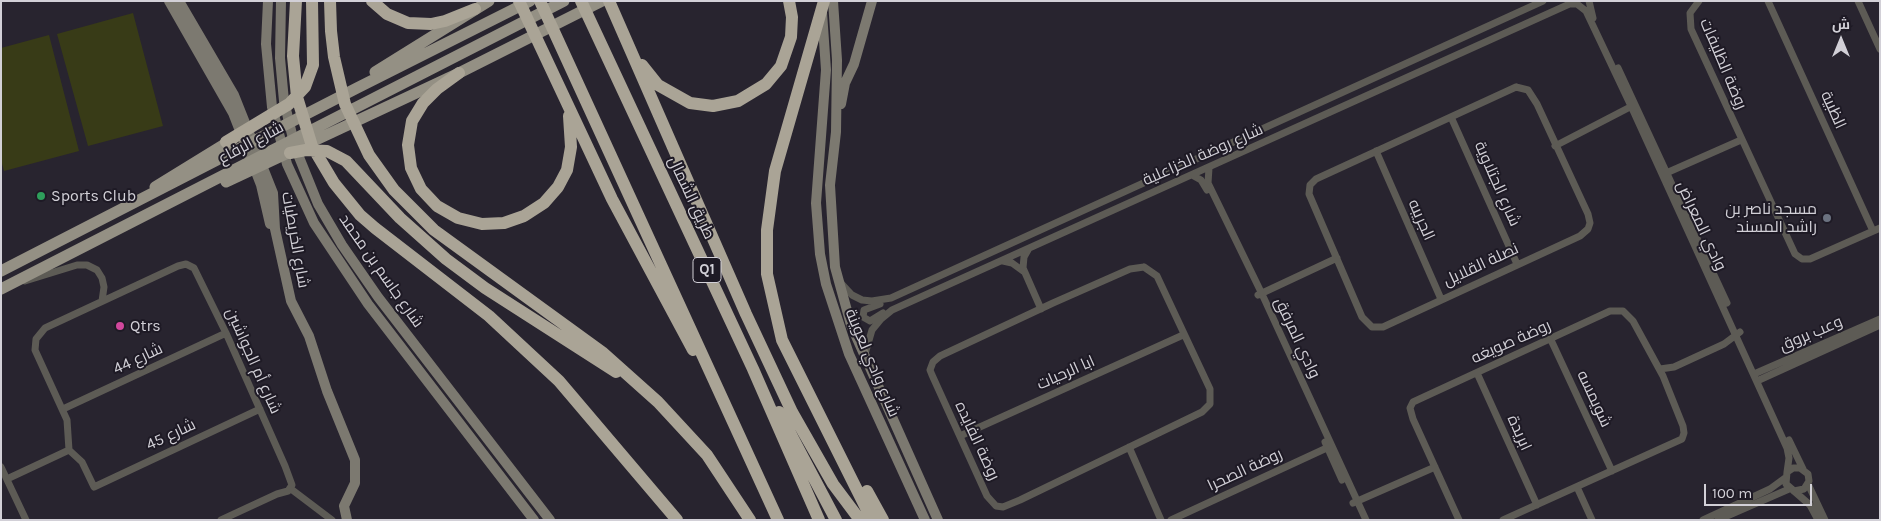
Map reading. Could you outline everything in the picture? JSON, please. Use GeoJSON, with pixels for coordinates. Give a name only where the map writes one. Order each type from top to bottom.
{"type":"FeatureCollection","features":[{"type":"Feature","properties":{"kind":"highway"},"geometry":{"type":"LineString","coordinates":[[296,1],[293,56],[297,97],[312,146],[334,183],[354,208],[375,228],[489,316],[553,375],[587,412],[677,520]]}},
{"type":"Feature","properties":{"kind":"highway"},"geometry":{"type":"LineString","coordinates":[[226,142],[289,104],[305,87],[312,65],[312,1]]}},
{"type":"Feature","properties":{"kind":"highway"},"geometry":{"type":"LineString","coordinates":[[330,1],[330,31],[334,57],[346,104],[369,155],[390,184],[413,211],[434,230],[602,352],[674,416],[707,455],[750,520]]}},
{"type":"Feature","properties":{"kind":"highway"},"geometry":{"type":"LineString","coordinates":[[372,1],[388,14],[408,23],[432,24],[475,9]]}},
{"type":"Feature","properties":{"kind":"highway"},"geometry":{"type":"LineString","coordinates":[[519,1],[612,199],[683,334],[714,381]]}},
{"type":"Feature","properties":{"kind":"highway","name":"Q1"},"geometry":{"type":"LineString","coordinates":[[540,1],[778,520]]}},
{"type":"Feature","properties":{"kind":"highway","name":"طريق الشمال"},"geometry":{"type":"LineString","coordinates":[[581,1],[759,384],[819,520]]}},
{"type":"Feature","properties":{"kind":"highway"},"geometry":{"type":"LineString","coordinates":[[610,1],[643,82],[792,412],[834,484],[860,520]]}},
{"type":"Feature","properties":{"kind":"highway"},"geometry":{"type":"LineString","coordinates":[[630,48],[658,86],[678,98],[690,103],[713,106],[738,101],[766,84],[781,66],[791,37],[792,17],[789,1]]}},
{"type":"Feature","properties":{"kind":"highway"},"geometry":{"type":"LineString","coordinates":[[824,1],[787,128],[770,201],[767,230],[767,274],[782,340],[824,422],[883,520]]}},
{"type":"Feature","properties":{"kind":"highway"},"geometry":{"type":"LineString","coordinates":[[459,73],[429,96],[417,111],[409,133],[408,158],[415,178],[428,197],[447,212],[471,222],[495,224],[513,221],[536,210],[552,195],[564,178],[570,158],[570,121],[565,101]]}},
{"type":"Feature","properties":{"kind":"highway"},"geometry":{"type":"LineString","coordinates":[[290,153],[306,150],[327,151],[346,161],[420,237],[470,276],[577,348],[642,388]]}},
{"type":"Feature","properties":{"kind":"highway"},"geometry":{"type":"LineString","coordinates":[[759,384],[784,421],[836,520]]}},
{"type":"Feature","properties":{"kind":"highway"},"geometry":{"type":"LineString","coordinates":[[824,422],[831,441],[872,520]]}},
{"type":"Feature","properties":{"kind":"main road","name":"شارع الخريطيات"},"geometry":{"type":"LineString","coordinates":[[168,1],[184,30],[219,84],[240,128],[266,202],[288,307],[306,339],[323,394],[348,453],[352,482],[339,505],[342,520]]}},
{"type":"Feature","properties":{"kind":"main road","name":"شارع الخريطيات"},"geometry":{"type":"LineString","coordinates":[[179,1],[234,95],[271,188],[275,203],[275,229],[293,308],[311,341],[327,392],[355,460],[352,482],[344,506],[347,520]]}},
{"type":"Feature","properties":{"kind":"main road","name":"شارع جاسم بن محمد"},"geometry":{"type":"LineString","coordinates":[[268,1],[266,52],[272,107],[287,164],[314,223],[368,304],[534,520]]}},
{"type":"Feature","properties":{"kind":"main road","name":"شارع جاسم بن محمد"},"geometry":{"type":"LineString","coordinates":[[282,1],[280,58],[286,109],[300,162],[318,204],[342,245],[378,297],[550,520]]}},
{"type":"Feature","properties":{"kind":"main road"},"geometry":{"type":"LineString","coordinates":[[130,206],[165,179],[226,142],[288,112],[300,102],[308,92],[317,72],[319,58],[318,1]]}},
{"type":"Feature","properties":{"kind":"main road"},"geometry":{"type":"LineString","coordinates":[[358,87],[373,73],[489,1]]}},
{"type":"Feature","properties":{"kind":"main road","name":"شارع الرفاع"},"geometry":{"type":"LineString","coordinates":[[1,271],[358,87],[530,1]]}},
{"type":"Feature","properties":{"kind":"main road","name":"شارع الرفاع"},"geometry":{"type":"LineString","coordinates":[[1,289],[178,200],[367,100],[564,1]]}},
{"type":"Feature","properties":{"kind":"main road"},"geometry":{"type":"LineString","coordinates":[[178,200],[242,176],[459,73],[602,1]]}},
{"type":"Feature","properties":{"kind":"main road","name":"شارع وادي لعوينة"},"geometry":{"type":"LineString","coordinates":[[820,1],[826,70],[816,203],[820,254],[826,284],[849,354],[925,520]]}},
{"type":"Feature","properties":{"kind":"main road","name":"شارع وادي لعوينة"},"geometry":{"type":"LineString","coordinates":[[833,1],[837,60],[836,132],[830,206],[838,280],[851,325],[938,520]]}},
{"type":"Feature","properties":{"kind":"main road"},"geometry":{"type":"LineString","coordinates":[[836,132],[845,83],[854,64],[872,1]]}},
{"type":"Feature","properties":{"kind":"main road"},"geometry":{"type":"LineString","coordinates":[[663,503],[672,520]]}},
{"type":"Feature","properties":{"kind":"street","name":"شارع روضة الخزاعلية"},"geometry":{"type":"LineString","coordinates":[[838,280],[852,295],[862,300],[872,301],[892,298],[1543,1]]}},
{"type":"Feature","properties":{"kind":"street","name":"وادي المعراض"},"geometry":{"type":"LineString","coordinates":[[1589,1],[1591,14],[1797,461],[1809,477],[1808,484],[1825,520]]}},
{"type":"Feature","properties":{"kind":"street","name":"روضة الظليفات"},"geometry":{"type":"LineString","coordinates":[[1699,1],[1690,13],[1689,23],[1793,251],[1798,257],[1810,259],[1876,229]]}},
{"type":"Feature","properties":{"kind":"street","name":"الظبية"},"geometry":{"type":"LineString","coordinates":[[1768,1],[1876,229]]}},
{"type":"Feature","properties":{"kind":"street"},"geometry":{"type":"LineString","coordinates":[[1858,1],[1880,50]]}},
{"type":"Feature","properties":{"kind":"street","name":"شارع روضة الخزاعلية"},"geometry":{"type":"LineString","coordinates":[[864,356],[869,336],[876,324],[886,314],[898,307],[1573,3]]}},
{"type":"Feature","properties":{"kind":"street","name":"وادي المعراض"},"geometry":{"type":"LineString","coordinates":[[1573,3],[1586,11],[1634,105]]}},
{"type":"Feature","properties":{"kind":"street","name":"نصلة القلايل"},"geometry":{"type":"LineString","coordinates":[[1523,87],[1531,92],[1555,146],[1588,214],[1589,226],[1580,236],[1383,327],[1372,327],[1362,317],[1309,194],[1310,185],[1316,179],[1516,88],[1523,87]]}},
{"type":"Feature","properties":{"kind":"street"},"geometry":{"type":"LineString","coordinates":[[1555,146],[1634,105]]}},
{"type":"Feature","properties":{"kind":"street","name":"شارع الجتلاوية"},"geometry":{"type":"LineString","coordinates":[[1451,117],[1517,264]]}},
{"type":"Feature","properties":{"kind":"street"},"geometry":{"type":"LineString","coordinates":[[1665,174],[1741,140]]}},
{"type":"Feature","properties":{"kind":"street","name":"الجريبه"},"geometry":{"type":"LineString","coordinates":[[1376,152],[1442,299]]}},
{"type":"Feature","properties":{"kind":"street","name":"وادي المرفق"},"geometry":{"type":"LineString","coordinates":[[1209,168],[1208,183],[1355,502],[1366,520]]}},
{"type":"Feature","properties":{"kind":"street","name":"وادي المرفق"},"geometry":{"type":"LineString","coordinates":[[1192,175],[1204,184],[1260,294]]}},
{"type":"Feature","properties":{"kind":"street"},"geometry":{"type":"LineString","coordinates":[[1028,250],[1023,260],[1024,271],[1041,309]]}},
{"type":"Feature","properties":{"kind":"street"},"geometry":{"type":"LineString","coordinates":[[1260,294],[1337,258]]}},
{"type":"Feature","properties":{"kind":"street"},"geometry":{"type":"LineString","coordinates":[[1003,261],[1012,262],[1024,271]]}},
{"type":"Feature","properties":{"kind":"street","name":"شارع أم الجواشين"},"geometry":{"type":"LineString","coordinates":[[69,450],[69,430],[63,409],[36,350],[36,339],[45,328],[186,264],[197,272],[226,333],[285,466],[292,489]]}},
{"type":"Feature","properties":{"kind":"street"},"geometry":{"type":"LineString","coordinates":[[15,282],[34,279],[78,265],[87,265],[97,270],[102,278],[104,288],[102,301]]}},
{"type":"Feature","properties":{"kind":"street","name":"روضة الفايده"},"geometry":{"type":"LineString","coordinates":[[1144,267],[1156,276],[1184,335],[1210,389],[1210,404],[1202,412],[1020,500],[998,506],[987,496],[930,370],[933,362],[940,356],[1130,269],[1144,267]]}},
{"type":"Feature","properties":{"kind":"street"},"geometry":{"type":"LineString","coordinates":[[892,298],[864,310],[863,317],[870,321],[884,312],[898,307]]}},
{"type":"Feature","properties":{"kind":"street","name":"روضة صويغه"},"geometry":{"type":"LineString","coordinates":[[1459,520],[1413,419],[1411,405],[1415,400],[1551,340],[1610,311],[1623,311],[1633,321],[1661,373],[1683,426],[1682,439],[1503,520]]}},
{"type":"Feature","properties":{"kind":"street","name":"وعب بروق"},"geometry":{"type":"LineString","coordinates":[[1758,376],[1880,319]]}},
{"type":"Feature","properties":{"kind":"street","name":"وعب بروق"},"geometry":{"type":"LineString","coordinates":[[1758,376],[1880,325]]}},
{"type":"Feature","properties":{"kind":"street","name":"شارع 44"},"geometry":{"type":"LineString","coordinates":[[63,409],[226,333]]}},
{"type":"Feature","properties":{"kind":"street"},"geometry":{"type":"LineString","coordinates":[[1661,373],[1724,344],[1738,333]]}},
{"type":"Feature","properties":{"kind":"street","name":"ابا الرحيات"},"geometry":{"type":"LineString","coordinates":[[960,436],[1184,335]]}},
{"type":"Feature","properties":{"kind":"street","name":"شويمسه"},"geometry":{"type":"LineString","coordinates":[[1551,340],[1612,471]]}},
{"type":"Feature","properties":{"kind":"street"},"geometry":{"type":"LineString","coordinates":[[1724,344],[1742,341]]}},
{"type":"Feature","properties":{"kind":"street","name":"ابريدة"},"geometry":{"type":"LineString","coordinates":[[1476,373],[1537,505]]}},
{"type":"Feature","properties":{"kind":"street","name":"وادي المعراض"},"geometry":{"type":"LineString","coordinates":[[1758,376],[1788,448],[1789,458],[1786,475],[1792,490],[1810,505],[1818,520]]}},
{"type":"Feature","properties":{"kind":"street","name":"شارع 45"},"geometry":{"type":"LineString","coordinates":[[69,450],[82,462],[94,487],[260,409]]}},
{"type":"Feature","properties":{"kind":"street"},"geometry":{"type":"LineString","coordinates":[[1129,448],[1161,520]]}},
{"type":"Feature","properties":{"kind":"street","name":"روضة الصحرا"},"geometry":{"type":"LineString","coordinates":[[1171,520],[1331,449]]}},
{"type":"Feature","properties":{"kind":"street","name":"روضة الصحرا"},"geometry":{"type":"LineString","coordinates":[[1181,520],[1331,449]]}},
{"type":"Feature","properties":{"kind":"street"},"geometry":{"type":"LineString","coordinates":[[7,479],[69,450]]}},
{"type":"Feature","properties":{"kind":"street"},"geometry":{"type":"LineString","coordinates":[[1355,502],[1434,467]]}},
{"type":"Feature","properties":{"kind":"street"},"geometry":{"type":"LineString","coordinates":[[1703,520],[1770,489],[1796,467],[1803,469]]}},
{"type":"Feature","properties":{"kind":"street"},"geometry":{"type":"LineString","coordinates":[[1,468],[22,519]]}},
{"type":"Feature","properties":{"kind":"street"},"geometry":{"type":"LineString","coordinates":[[1718,520],[1792,490],[1804,489],[1808,484]]}},
{"type":"Feature","properties":{"kind":"street"},"geometry":{"type":"LineString","coordinates":[[1578,487],[1592,520]]}},
{"type":"Feature","properties":{"kind":"street"},"geometry":{"type":"LineString","coordinates":[[221,520],[292,489],[332,520]]}},
{"type":"Feature","properties":{"kind":"street","name":"وادي المرفق"},"geometry":{"type":"LineString","coordinates":[[1355,502],[1360,520]]}},
{"type":"Feature","properties":{"kind":"green space"},"geometry":{"type":"Polygon","coordinates":[[[133,13],[163,126],[88,146],[57,34],[133,13]]]}},
{"type":"Feature","properties":{"kind":"green space"},"geometry":{"type":"Polygon","coordinates":[[[49,35],[79,151],[4,171],[1,160],[1,48],[49,35]]]}},
{"type":"Feature","properties":{"kind":"place","name":"Sports Club"},"geometry":{"type":"Point","coordinates":[41,196]}},
{"type":"Feature","properties":{"kind":"place","name":"مسجد ناصر بن راشد المسند"},"geometry":{"type":"Point","coordinates":[1827,218]}},
{"type":"Feature","properties":{"kind":"place","name":"Qtrs"},"geometry":{"type":"Point","coordinates":[120,326]}}]}
